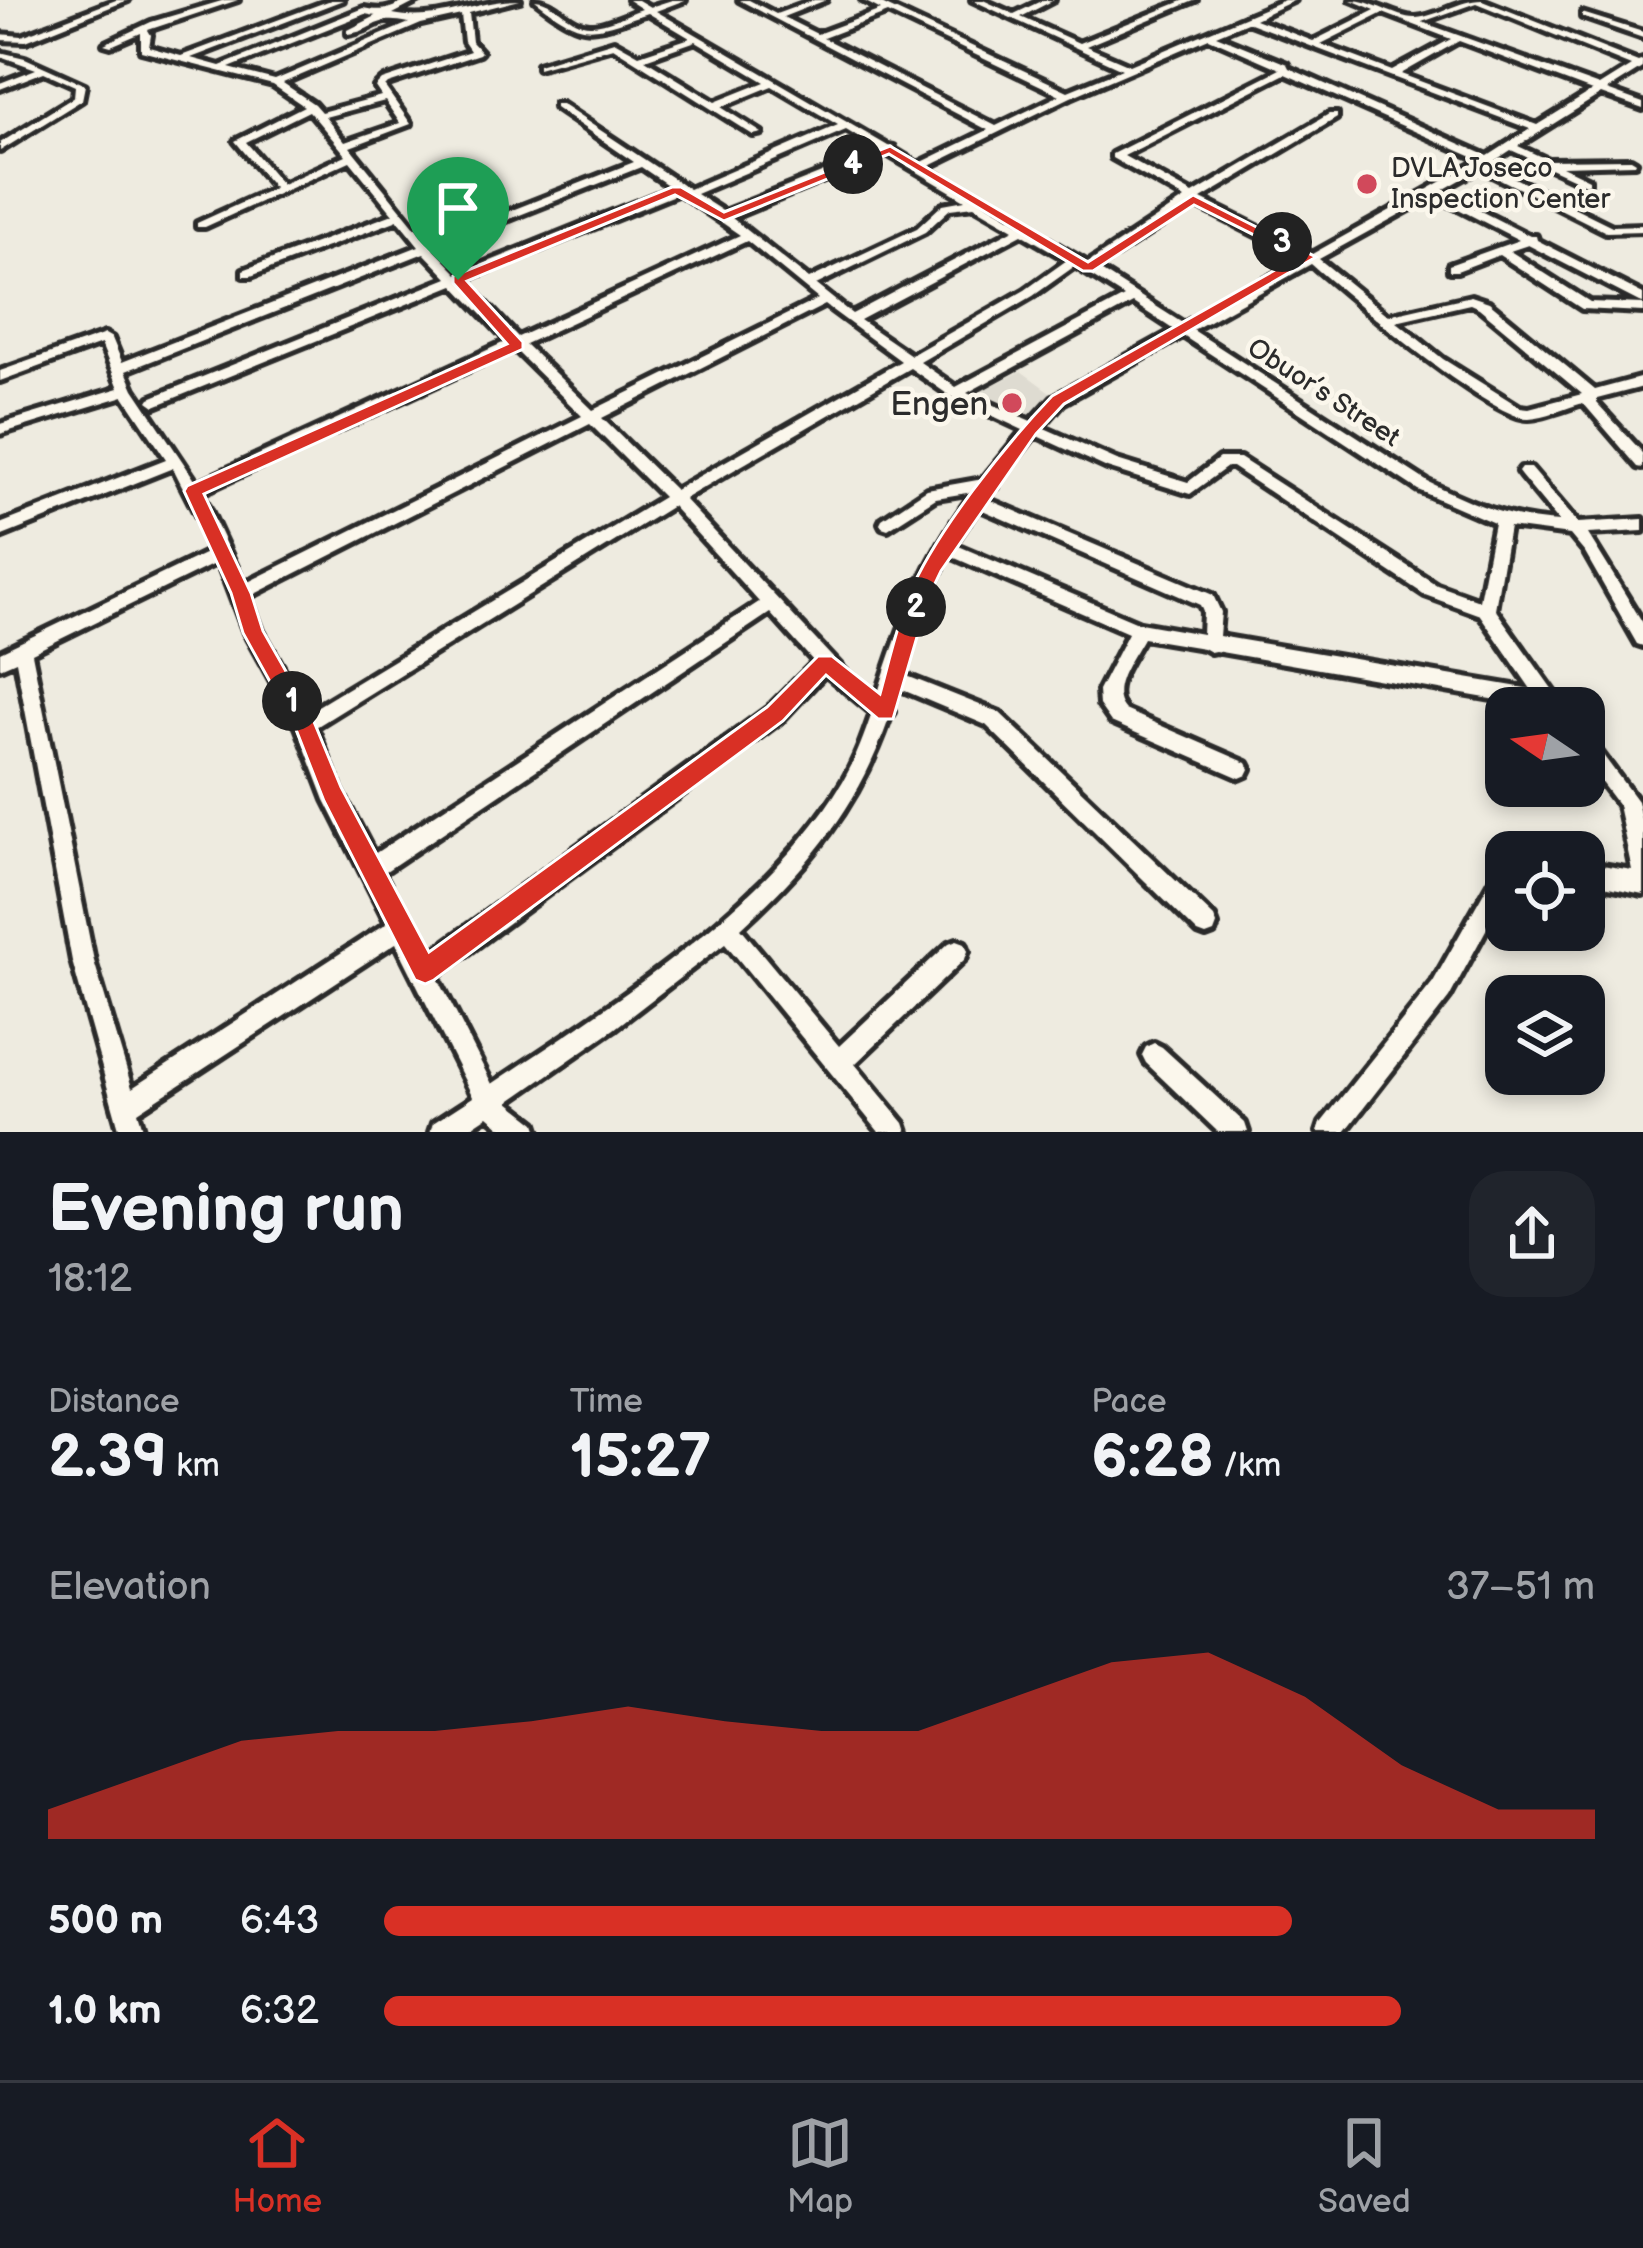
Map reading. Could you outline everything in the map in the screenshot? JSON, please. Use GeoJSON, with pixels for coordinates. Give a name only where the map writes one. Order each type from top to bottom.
{"type":"FeatureCollection","features":[{"type":"Feature","properties":{"kind":"street"},"geometry":{"type":"LineString","coordinates":[[1,54],[23,39],[124,0]]}},
{"type":"Feature","properties":{"kind":"street"},"geometry":{"type":"LineString","coordinates":[[108,44],[234,0]]}},
{"type":"Feature","properties":{"kind":"street"},"geometry":{"type":"LineString","coordinates":[[183,58],[334,0],[418,22]]}},
{"type":"Feature","properties":{"kind":"street"},"geometry":{"type":"LineString","coordinates":[[351,32],[416,0]]}},
{"type":"Feature","properties":{"kind":"street"},"geometry":{"type":"LineString","coordinates":[[276,83],[418,22],[516,0]]}},
{"type":"Feature","properties":{"kind":"street"},"geometry":{"type":"LineString","coordinates":[[539,0],[585,28],[681,0]]}},
{"type":"Feature","properties":{"kind":"street","name":"Obuor’s Street"},"geometry":{"type":"LineString","coordinates":[[632,0],[1081,264],[1424,485],[1502,522],[1537,530],[1643,525]]}},
{"type":"Feature","properties":{"kind":"street"},"geometry":{"type":"LineString","coordinates":[[743,0],[998,131]]}},
{"type":"Feature","properties":{"kind":"street"},"geometry":{"type":"LineString","coordinates":[[777,16],[821,0]]}},
{"type":"Feature","properties":{"kind":"street"},"geometry":{"type":"LineString","coordinates":[[866,0],[1068,95]]}},
{"type":"Feature","properties":{"kind":"street"},"geometry":{"type":"LineString","coordinates":[[976,0],[1128,68]]}},
{"type":"Feature","properties":{"kind":"street"},"geometry":{"type":"LineString","coordinates":[[1016,16],[1046,0]]}},
{"type":"Feature","properties":{"kind":"street"},"geometry":{"type":"LineString","coordinates":[[1082,44],[1192,0]]}},
{"type":"Feature","properties":{"kind":"street"},"geometry":{"type":"LineString","coordinates":[[1252,0],[1272,7]]}},
{"type":"Feature","properties":{"kind":"street"},"geometry":{"type":"LineString","coordinates":[[920,167],[1068,95],[1291,0]]}},
{"type":"Feature","properties":{"kind":"street"},"geometry":{"type":"LineString","coordinates":[[1355,0],[1643,106]]}},
{"type":"Feature","properties":{"kind":"street"},"geometry":{"type":"LineString","coordinates":[[1413,22],[1476,0],[1641,65]]}},
{"type":"Feature","properties":{"kind":"street"},"geometry":{"type":"LineString","coordinates":[[820,36],[889,10]]}},
{"type":"Feature","properties":{"kind":"street"},"geometry":{"type":"LineString","coordinates":[[1313,44],[1382,10]]}},
{"type":"Feature","properties":{"kind":"street"},"geometry":{"type":"LineString","coordinates":[[224,67],[364,11]]}},
{"type":"Feature","properties":{"kind":"street"},"geometry":{"type":"LineString","coordinates":[[201,225],[241,210],[406,124],[380,87],[477,51],[468,42],[465,14]]}},
{"type":"Feature","properties":{"kind":"street"},"geometry":{"type":"LineString","coordinates":[[1585,14],[1643,35]]}},
{"type":"Feature","properties":{"kind":"street"},"geometry":{"type":"LineString","coordinates":[[1245,18],[1538,129]]}},
{"type":"Feature","properties":{"kind":"street"},"geometry":{"type":"LineString","coordinates":[[143,29],[147,35],[143,49],[276,83],[315,111],[398,216],[518,345],[674,498],[825,662],[885,712]]}},
{"type":"Feature","properties":{"kind":"street"},"geometry":{"type":"LineString","coordinates":[[1206,34],[1284,66],[1484,163],[1610,230],[1643,228]]}},
{"type":"Feature","properties":{"kind":"street"},"geometry":{"type":"LineString","coordinates":[[0,37],[23,39]]}},
{"type":"Feature","properties":{"kind":"street"},"geometry":{"type":"LineString","coordinates":[[637,58],[697,38]]}},
{"type":"Feature","properties":{"kind":"street"},"geometry":{"type":"LineString","coordinates":[[1393,74],[1459,38]]}},
{"type":"Feature","properties":{"kind":"street"},"geometry":{"type":"LineString","coordinates":[[541,66],[614,44],[757,133]]}},
{"type":"Feature","properties":{"kind":"street"},"geometry":{"type":"LineString","coordinates":[[0,148],[79,98],[80,85],[41,70],[29,59],[1,54]]}},
{"type":"Feature","properties":{"kind":"street"},"geometry":{"type":"LineString","coordinates":[[442,1132],[658,980],[813,842],[850,788],[885,712],[919,596],[977,501],[1058,400],[1484,163],[1641,65]]}},
{"type":"Feature","properties":{"kind":"street"},"geometry":{"type":"LineString","coordinates":[[0,86],[41,70]]}},
{"type":"Feature","properties":{"kind":"street"},"geometry":{"type":"LineString","coordinates":[[1285,70],[1116,156],[1309,257],[1468,383],[1516,411],[1529,413],[1643,382]]}},
{"type":"Feature","properties":{"kind":"street"},"geometry":{"type":"LineString","coordinates":[[714,106],[775,82]]}},
{"type":"Feature","properties":{"kind":"street"},"geometry":{"type":"LineString","coordinates":[[279,188],[240,142],[315,111],[384,98]]}},
{"type":"Feature","properties":{"kind":"street"},"geometry":{"type":"LineString","coordinates":[[558,106],[638,164],[724,217],[851,320],[955,393],[1112,464],[1190,488],[1224,462],[1235,462],[1431,590],[1486,610],[1540,687]]}},
{"type":"Feature","properties":{"kind":"street"},"geometry":{"type":"LineString","coordinates":[[304,724],[674,498],[1333,116]]}},
{"type":"Feature","properties":{"kind":"street"},"geometry":{"type":"LineString","coordinates":[[155,401],[848,125]]}},
{"type":"Feature","properties":{"kind":"street"},"geometry":{"type":"LineString","coordinates":[[1510,146],[1585,181]]}},
{"type":"Feature","properties":{"kind":"street"},"geometry":{"type":"LineString","coordinates":[[724,217],[890,149]]}},
{"type":"Feature","properties":{"kind":"street"},"geometry":{"type":"LineString","coordinates":[[1547,163],[1631,162]]}},
{"type":"Feature","properties":{"kind":"street"},"geometry":{"type":"LineString","coordinates":[[118,370],[638,164]]}},
{"type":"Feature","properties":{"kind":"street"},"geometry":{"type":"LineString","coordinates":[[1431,190],[1532,239],[1643,303]]}},
{"type":"Feature","properties":{"kind":"street"},"geometry":{"type":"LineString","coordinates":[[806,285],[921,230],[946,206],[979,202]]}},
{"type":"Feature","properties":{"kind":"street"},"geometry":{"type":"LineString","coordinates":[[247,273],[398,216]]}},
{"type":"Feature","properties":{"kind":"street"},"geometry":{"type":"LineString","coordinates":[[851,320],[1023,229]]}},
{"type":"Feature","properties":{"kind":"street"},"geometry":{"type":"LineString","coordinates":[[194,491],[748,236]]}},
{"type":"Feature","properties":{"kind":"street"},"geometry":{"type":"LineString","coordinates":[[1453,268],[1532,239]]}},
{"type":"Feature","properties":{"kind":"street"},"geometry":{"type":"LineString","coordinates":[[1501,251],[1587,306],[1643,303]]}},
{"type":"Feature","properties":{"kind":"street"},"geometry":{"type":"LineString","coordinates":[[955,393],[1134,297]]}},
{"type":"Feature","properties":{"kind":"street"},"geometry":{"type":"LineString","coordinates":[[241,593],[826,300]]}},
{"type":"Feature","properties":{"kind":"street"},"geometry":{"type":"LineString","coordinates":[[1388,319],[1471,300],[1484,305],[1590,394],[1590,404],[1643,463]]}},
{"type":"Feature","properties":{"kind":"street"},"geometry":{"type":"LineString","coordinates":[[0,376],[105,338],[127,390],[194,491],[224,552],[254,633],[304,724],[332,793],[488,1101],[527,1132]]}},
{"type":"Feature","properties":{"kind":"street"},"geometry":{"type":"LineString","coordinates":[[0,429],[127,390]]}},
{"type":"Feature","properties":{"kind":"street"},"geometry":{"type":"LineString","coordinates":[[0,531],[174,462]]}},
{"type":"Feature","properties":{"kind":"street"},"geometry":{"type":"LineString","coordinates":[[1526,472],[1578,530],[1643,639]]}},
{"type":"Feature","properties":{"kind":"street"},"geometry":{"type":"LineString","coordinates":[[888,523],[932,493],[992,483]]}},
{"type":"Feature","properties":{"kind":"street"},"geometry":{"type":"LineString","coordinates":[[977,501],[1207,600],[1212,612],[1210,645]]}},
{"type":"Feature","properties":{"kind":"street"},"geometry":{"type":"LineString","coordinates":[[1486,610],[1487,583],[1502,522]]}},
{"type":"Feature","properties":{"kind":"street"},"geometry":{"type":"LineString","coordinates":[[947,548],[1138,630],[1485,692]]}},
{"type":"Feature","properties":{"kind":"street"},"geometry":{"type":"LineString","coordinates":[[0,660],[224,552]]}},
{"type":"Feature","properties":{"kind":"street"},"geometry":{"type":"LineString","coordinates":[[371,868],[770,604]]}},
{"type":"Feature","properties":{"kind":"street"},"geometry":{"type":"LineString","coordinates":[[1138,630],[1107,691],[1108,705],[1118,716],[1240,769]]}},
{"type":"Feature","properties":{"kind":"street"},"geometry":{"type":"LineString","coordinates":[[23,650],[83,961],[132,1132]]}},
{"type":"Feature","properties":{"kind":"street"},"geometry":{"type":"LineString","coordinates":[[425,971],[775,714],[825,662]]}},
{"type":"Feature","properties":{"kind":"street"},"geometry":{"type":"LineString","coordinates":[[895,679],[994,719],[1206,925]]}},
{"type":"Feature","properties":{"kind":"street"},"geometry":{"type":"LineString","coordinates":[[1605,768],[1635,802],[1643,879],[1605,874]]}},
{"type":"Feature","properties":{"kind":"street"},"geometry":{"type":"LineString","coordinates":[[1330,1132],[1442,990],[1485,911]]}},
{"type":"Feature","properties":{"kind":"street"},"geometry":{"type":"LineString","coordinates":[[124,1108],[402,926]]}},
{"type":"Feature","properties":{"kind":"street"},"geometry":{"type":"LineString","coordinates":[[724,926],[895,1132]]}},
{"type":"Feature","properties":{"kind":"street"},"geometry":{"type":"LineString","coordinates":[[839,1063],[957,951]]}},
{"type":"Feature","properties":{"kind":"street"},"geometry":{"type":"LineString","coordinates":[[1154,1055],[1236,1132]]}},
{"type":"Feature","properties":{"kind":"shaded area"},"geometry":{"type":"Polygon","coordinates":[[[1021,371],[1054,395],[1020,422],[976,394],[1021,371]]]}},
{"type":"Feature","properties":{"kind":"place","name":"DVLA Joseco Inspection Center"},"geometry":{"type":"Point","coordinates":[1367,184]}},
{"type":"Feature","properties":{"kind":"place","name":"Engen"},"geometry":{"type":"Point","coordinates":[1012,403]}},
{"type":"Feature","properties":{"kind":"route"},"geometry":{"type":"LineString","coordinates":[[890,149],[1088,268],[1193,199],[1309,257],[1058,400],[1030,430],[933,567],[919,596],[885,712],[825,662],[775,714],[425,971],[254,633],[224,552],[194,491],[518,345],[458,280],[676,190],[724,217],[890,149]]}}]}
